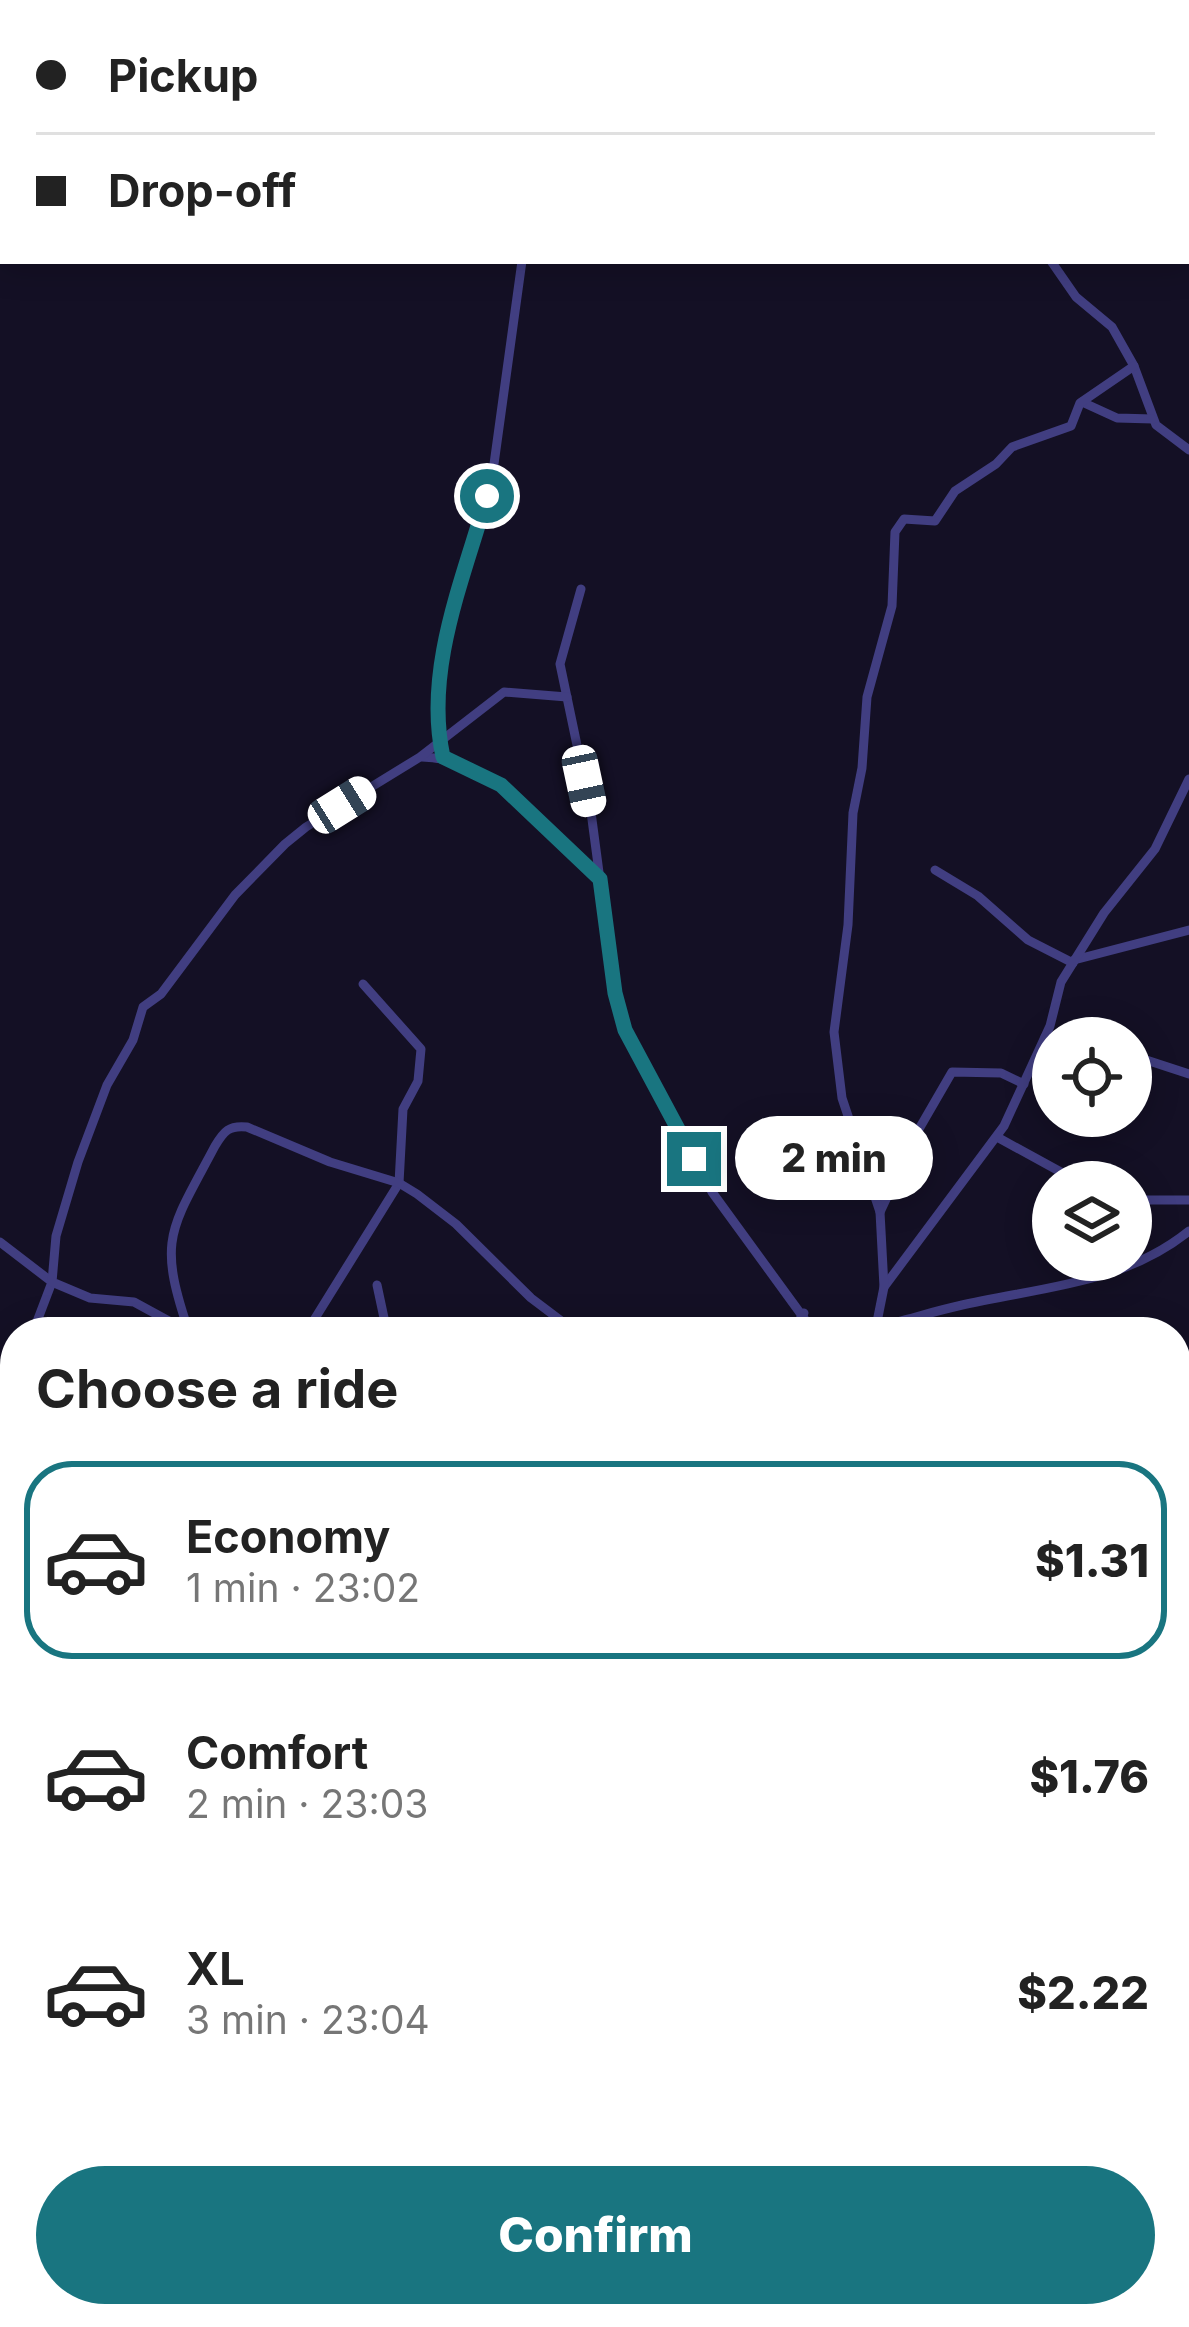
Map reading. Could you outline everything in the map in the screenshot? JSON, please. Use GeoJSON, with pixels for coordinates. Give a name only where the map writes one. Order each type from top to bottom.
{"type":"FeatureCollection","features":[{"type":"Feature","properties":{"kind":"street"},"geometry":{"type":"LineString","coordinates":[[443,757],[440,658],[494,464],[522,264]]}},
{"type":"Feature","properties":{"kind":"street"},"geometry":{"type":"LineString","coordinates":[[1053,264],[1076,297],[1112,327],[1134,366],[1153,419],[1189,450]]}},
{"type":"Feature","properties":{"kind":"street"},"geometry":{"type":"LineString","coordinates":[[878,1317],[884,1287],[880,1212],[842,1098],[834,1032],[867,697],[892,606],[895,532],[904,519],[935,521],[955,491],[996,464],[1012,447],[1072,426],[1082,402],[1134,366]]}},
{"type":"Feature","properties":{"kind":"street"},"geometry":{"type":"LineString","coordinates":[[1082,402],[1117,418],[1153,419]]}},
{"type":"Feature","properties":{"kind":"street"},"geometry":{"type":"LineString","coordinates":[[581,589],[561,653],[615,993],[625,1030],[712,1192],[806,1317]]}},
{"type":"Feature","properties":{"kind":"street"},"geometry":{"type":"LineString","coordinates":[[39,1317],[52,1282],[56,1236],[78,1162],[143,1007],[161,994],[235,895],[306,827],[420,757],[503,692],[567,697]]}},
{"type":"Feature","properties":{"kind":"street"},"geometry":{"type":"LineString","coordinates":[[420,757],[443,757],[501,785],[600,879]]}},
{"type":"Feature","properties":{"kind":"street"},"geometry":{"type":"LineString","coordinates":[[1050,1017],[1058,987],[1114,899],[1159,843],[1189,779]]}},
{"type":"Feature","properties":{"kind":"street"},"geometry":{"type":"LineString","coordinates":[[935,870],[978,896],[1028,940],[1074,961],[1189,930]]}},
{"type":"Feature","properties":{"kind":"street"},"geometry":{"type":"LineString","coordinates":[[316,1317],[399,1183],[403,1109],[418,1081],[422,1048],[363,984]]}},
{"type":"Feature","properties":{"kind":"street"},"geometry":{"type":"LineString","coordinates":[[1152,1062],[1189,1074]]}},
{"type":"Feature","properties":{"kind":"street"},"geometry":{"type":"LineString","coordinates":[[884,1287],[997,1137],[1032,1066]]}},
{"type":"Feature","properties":{"kind":"street"},"geometry":{"type":"LineString","coordinates":[[880,1212],[952,1072],[1001,1073],[1024,1084]]}},
{"type":"Feature","properties":{"kind":"street"},"geometry":{"type":"LineString","coordinates":[[184,1317],[171,1281],[172,1231],[223,1132],[233,1126],[247,1127],[330,1162],[399,1183],[456,1224],[556,1317]]}},
{"type":"Feature","properties":{"kind":"street"},"geometry":{"type":"LineString","coordinates":[[997,1137],[1041,1161]]}},
{"type":"Feature","properties":{"kind":"street"},"geometry":{"type":"LineString","coordinates":[[1152,1200],[1189,1200]]}},
{"type":"Feature","properties":{"kind":"street"},"geometry":{"type":"LineString","coordinates":[[920,1317],[1090,1280],[1143,1263],[1189,1232]]}},
{"type":"Feature","properties":{"kind":"street"},"geometry":{"type":"LineString","coordinates":[[0,1242],[52,1282],[90,1298],[134,1302],[162,1317]]}},
{"type":"Feature","properties":{"kind":"street"},"geometry":{"type":"LineString","coordinates":[[377,1285],[384,1317]]}},
{"type":"Feature","properties":{"kind":"street"},"geometry":{"type":"LineString","coordinates":[[801,1317],[804,1313]]}},
{"type":"Feature","properties":{"kind":"route"},"geometry":{"type":"LineString","coordinates":[[487,496],[440,658],[438,719],[443,757],[501,785],[600,879],[615,993],[625,1030],[694,1159]]}}]}
